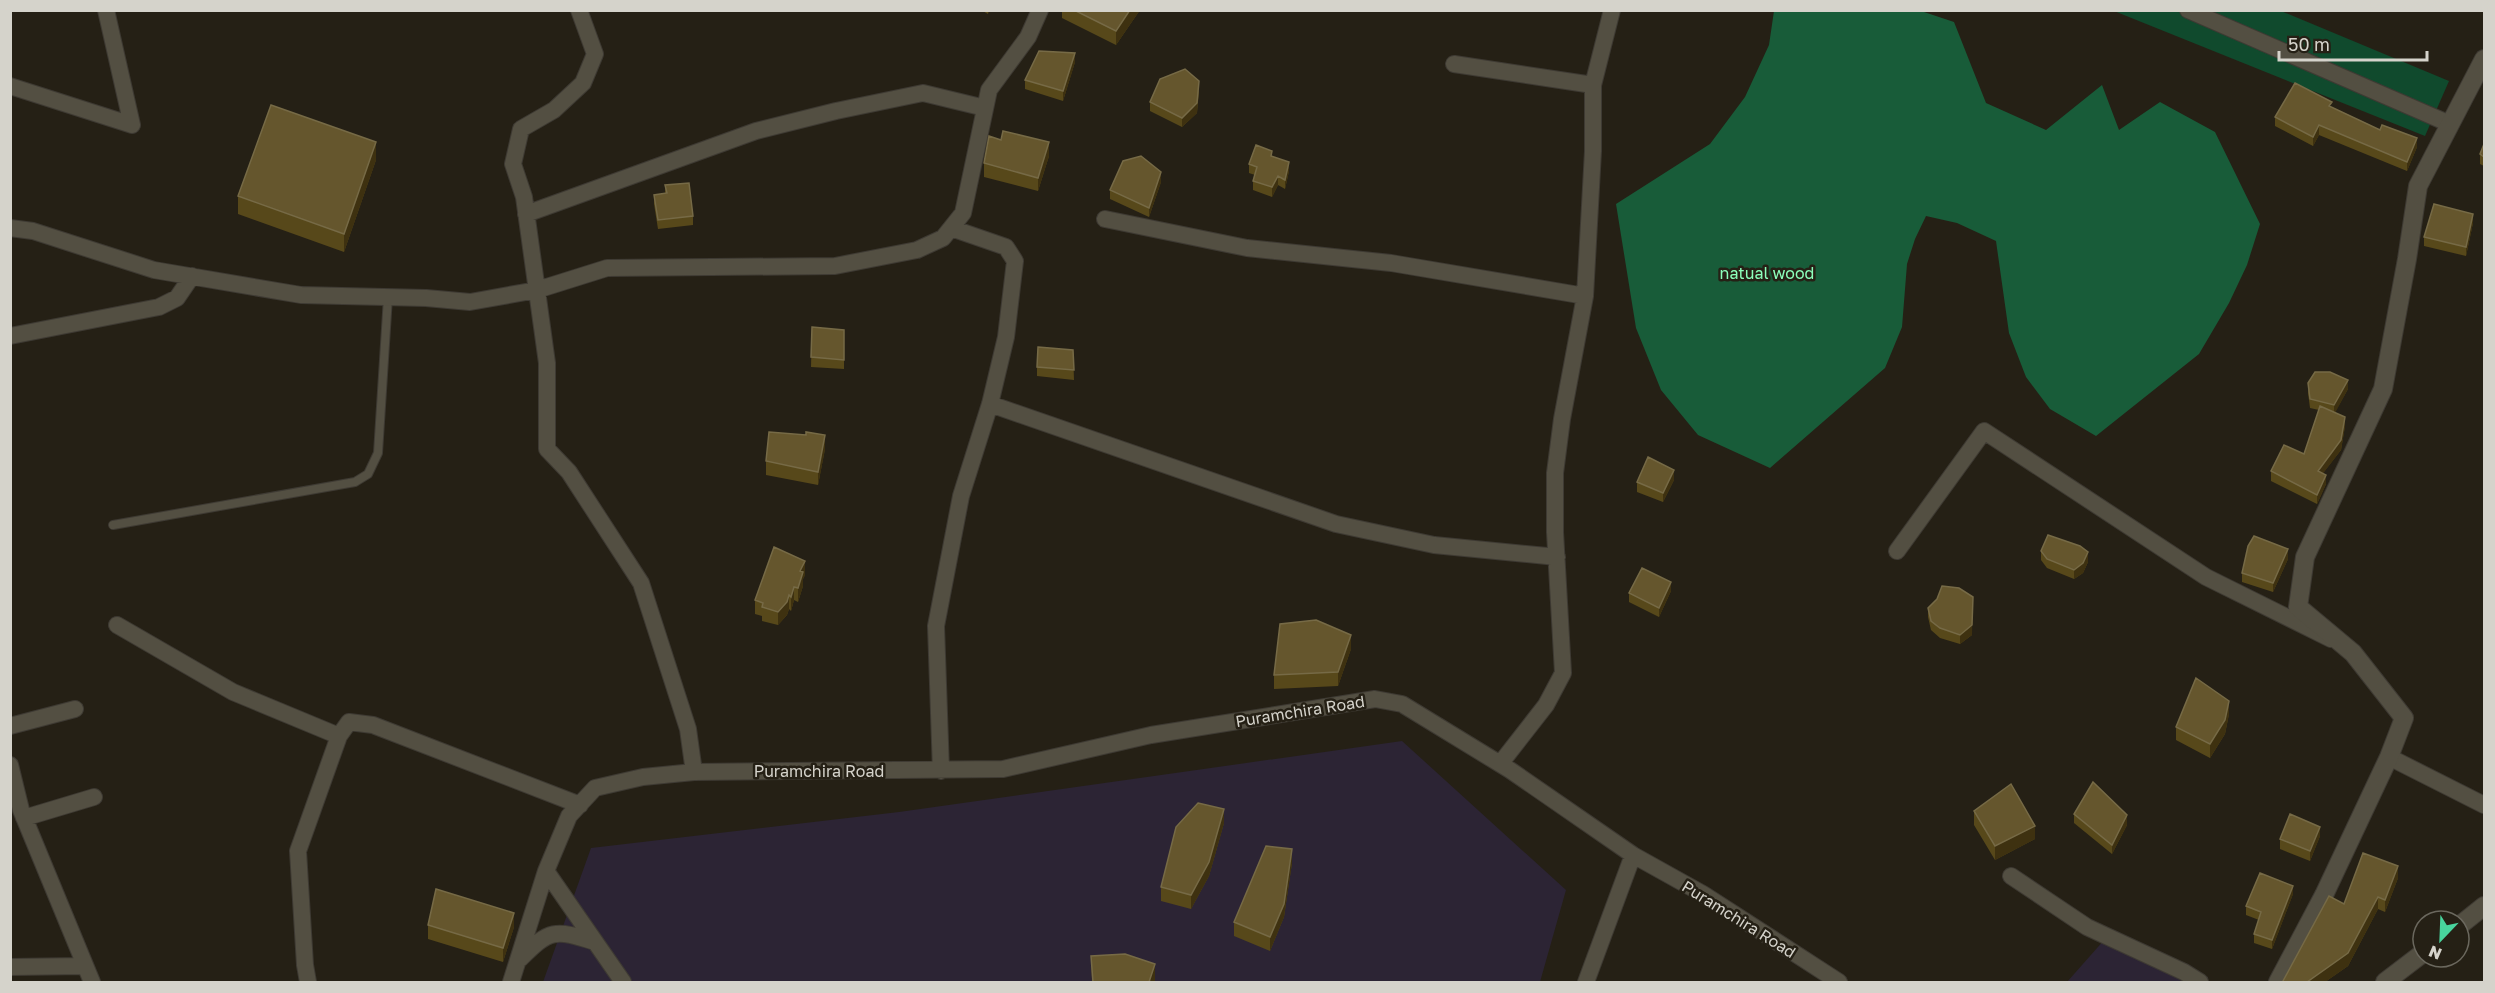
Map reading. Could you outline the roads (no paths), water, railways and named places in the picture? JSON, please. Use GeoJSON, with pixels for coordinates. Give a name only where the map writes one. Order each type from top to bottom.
{"type":"FeatureCollection","features":[{"type":"Feature","properties":{"kind":"street"},"geometry":{"type":"LineString","coordinates":[[10,86],[132,125],[106,10]]}},
{"type":"Feature","properties":{"kind":"street"},"geometry":{"type":"LineString","coordinates":[[579,10],[595,54],[583,83],[554,110],[521,129],[513,164],[524,197],[547,363],[547,449],[569,472],[641,584],[688,729],[694,771]]}},
{"type":"Feature","properties":{"kind":"street"},"geometry":{"type":"LineString","coordinates":[[10,228],[33,231],[154,270],[301,295],[470,302],[537,290],[606,268],[835,266],[917,250],[943,238],[963,213],[989,90],[1028,37],[1040,10]]}},
{"type":"Feature","properties":{"kind":"street"},"geometry":{"type":"LineString","coordinates":[[1500,764],[1546,705],[1563,673],[1555,473],[1562,418],[1585,296],[1593,151],[1593,85],[1612,10]]}},
{"type":"Feature","properties":{"kind":"street"},"geometry":{"type":"LineString","coordinates":[[2188,10],[2450,124]]}},
{"type":"Feature","properties":{"kind":"street"},"geometry":{"type":"LineString","coordinates":[[2278,982],[2324,895],[2389,757],[2404,718],[2353,652],[2298,607],[2305,557],[2383,389],[2418,186],[2484,59]]}},
{"type":"Feature","properties":{"kind":"street"},"geometry":{"type":"LineString","coordinates":[[1454,64],[1593,85]]}},
{"type":"Feature","properties":{"kind":"street"},"geometry":{"type":"LineString","coordinates":[[526,213],[756,131],[837,111],[923,93],[986,108]]}},
{"type":"Feature","properties":{"kind":"street"},"geometry":{"type":"LineString","coordinates":[[1105,219],[1236,246],[1391,263],[1585,296]]}},
{"type":"Feature","properties":{"kind":"street"},"geometry":{"type":"LineString","coordinates":[[941,771],[936,626],[961,496],[990,404],[1006,337],[1015,261],[1006,247],[951,228]]}},
{"type":"Feature","properties":{"kind":"street"},"geometry":{"type":"LineString","coordinates":[[10,336],[159,307],[177,298],[192,276]]}},
{"type":"Feature","properties":{"kind":"street"},"geometry":{"type":"LineString","coordinates":[[990,404],[1336,524],[1434,545],[1557,557]]}},
{"type":"Feature","properties":{"kind":"street"},"geometry":{"type":"LineString","coordinates":[[1897,551],[1984,431],[2206,577],[2345,646]]}},
{"type":"Feature","properties":{"kind":"street"},"geometry":{"type":"LineString","coordinates":[[117,626],[233,692],[339,736]]}},
{"type":"Feature","properties":{"kind":"street","name":"Puramchira Road"},"geometry":{"type":"LineString","coordinates":[[511,982],[546,871],[569,816],[594,788],[643,777],[694,771],[1003,769],[1151,735],[1375,699],[1402,704],[1500,764],[1633,855],[1702,894],[1834,979]]}},
{"type":"Feature","properties":{"kind":"street"},"geometry":{"type":"LineString","coordinates":[[10,726],[75,709]]}},
{"type":"Feature","properties":{"kind":"street"},"geometry":{"type":"LineString","coordinates":[[308,982],[298,851],[339,736],[349,722],[373,725],[580,805]]}},
{"type":"Feature","properties":{"kind":"street"},"geometry":{"type":"LineString","coordinates":[[2389,757],[2484,805]]}},
{"type":"Feature","properties":{"kind":"street"},"geometry":{"type":"LineString","coordinates":[[10,765],[24,818],[84,966],[93,982]]}},
{"type":"Feature","properties":{"kind":"street"},"geometry":{"type":"LineString","coordinates":[[24,818],[94,797]]}},
{"type":"Feature","properties":{"kind":"street"},"geometry":{"type":"LineString","coordinates":[[1586,982],[1633,855]]}},
{"type":"Feature","properties":{"kind":"street"},"geometry":{"type":"LineString","coordinates":[[546,871],[623,982]]}},
{"type":"Feature","properties":{"kind":"street"},"geometry":{"type":"LineString","coordinates":[[2011,876],[2087,927],[2184,972],[2200,982]]}},
{"type":"Feature","properties":{"kind":"street"},"geometry":{"type":"LineString","coordinates":[[2471,916],[2484,906]]}},
{"type":"Feature","properties":{"kind":"street"},"geometry":{"type":"LineString","coordinates":[[518,962],[543,936],[567,933],[595,942]]}},
{"type":"Feature","properties":{"kind":"street"},"geometry":{"type":"LineString","coordinates":[[2385,982],[2411,962]]}},
{"type":"Feature","properties":{"kind":"street"},"geometry":{"type":"LineString","coordinates":[[10,967],[84,966]]}},
{"type":"Feature","properties":{"kind":"lane"},"geometry":{"type":"LineString","coordinates":[[113,525],[355,482],[368,474],[378,453],[388,297]]}},
{"type":"Feature","properties":{"kind":"park label","name":"natual wood"},"geometry":{"type":"Point","coordinates":[1767,273]}}]}
